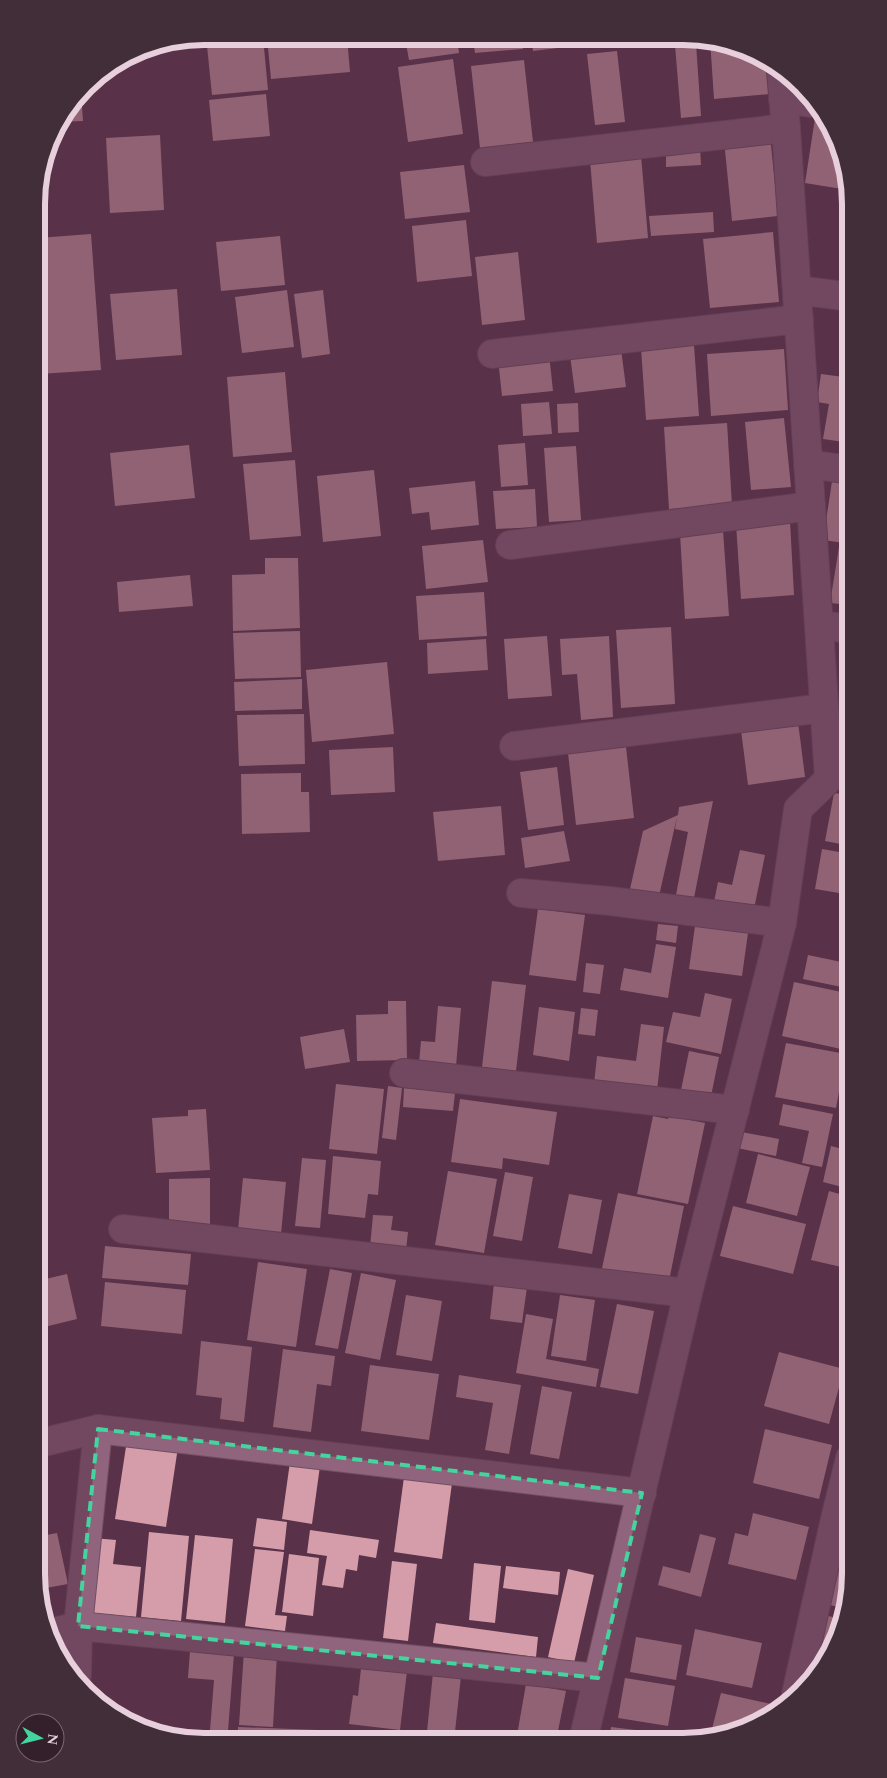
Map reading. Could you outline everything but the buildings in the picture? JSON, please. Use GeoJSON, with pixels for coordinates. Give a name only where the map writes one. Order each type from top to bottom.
{"type":"FeatureCollection","features":[{"type":"Feature","properties":{"kind":"street"},"geometry":{"type":"LineString","coordinates":[[585,1733],[688,1293],[782,923],[798,809],[828,779],[799,319],[782,80]]}},
{"type":"Feature","properties":{"kind":"street"},"geometry":{"type":"LineString","coordinates":[[783,99],[804,102]]}},
{"type":"Feature","properties":{"kind":"street"},"geometry":{"type":"LineString","coordinates":[[485,162],[786,128]]}},
{"type":"Feature","properties":{"kind":"street"},"geometry":{"type":"LineString","coordinates":[[797,290],[842,296]]}},
{"type":"Feature","properties":{"kind":"street"},"geometry":{"type":"LineString","coordinates":[[492,354],[799,319]]}},
{"type":"Feature","properties":{"kind":"street"},"geometry":{"type":"LineString","coordinates":[[808,464],[842,469]]}},
{"type":"Feature","properties":{"kind":"street"},"geometry":{"type":"LineString","coordinates":[[510,545],[811,506]]}},
{"type":"Feature","properties":{"kind":"street"},"geometry":{"type":"LineString","coordinates":[[819,624],[842,628]]}},
{"type":"Feature","properties":{"kind":"street"},"geometry":{"type":"LineString","coordinates":[[514,746],[824,708]]}},
{"type":"Feature","properties":{"kind":"street"},"geometry":{"type":"LineString","coordinates":[[521,892],[610,901],[782,923]]}},
{"type":"Feature","properties":{"kind":"street"},"geometry":{"type":"LineString","coordinates":[[404,1073],[735,1110]]}},
{"type":"Feature","properties":{"kind":"street"},"geometry":{"type":"LineString","coordinates":[[122,1229],[688,1293]]}},
{"type":"Feature","properties":{"kind":"street"},"geometry":{"type":"LineString","coordinates":[[45,1442],[98,1429],[642,1493]]}},
{"type":"Feature","properties":{"kind":"street"},"geometry":{"type":"LineString","coordinates":[[77,1669],[78,1626],[98,1429]]}},
{"type":"Feature","properties":{"kind":"street"},"geometry":{"type":"LineString","coordinates":[[799,1681],[842,1524]]}},
{"type":"Feature","properties":{"kind":"street"},"geometry":{"type":"LineString","coordinates":[[56,1631],[78,1626],[598,1678]]}},
{"type":"Feature","properties":{"kind":"highlighted area"},"geometry":{"type":"Polygon","coordinates":[[[98,1429],[642,1493],[598,1678],[78,1626],[98,1429]]]}}]}
